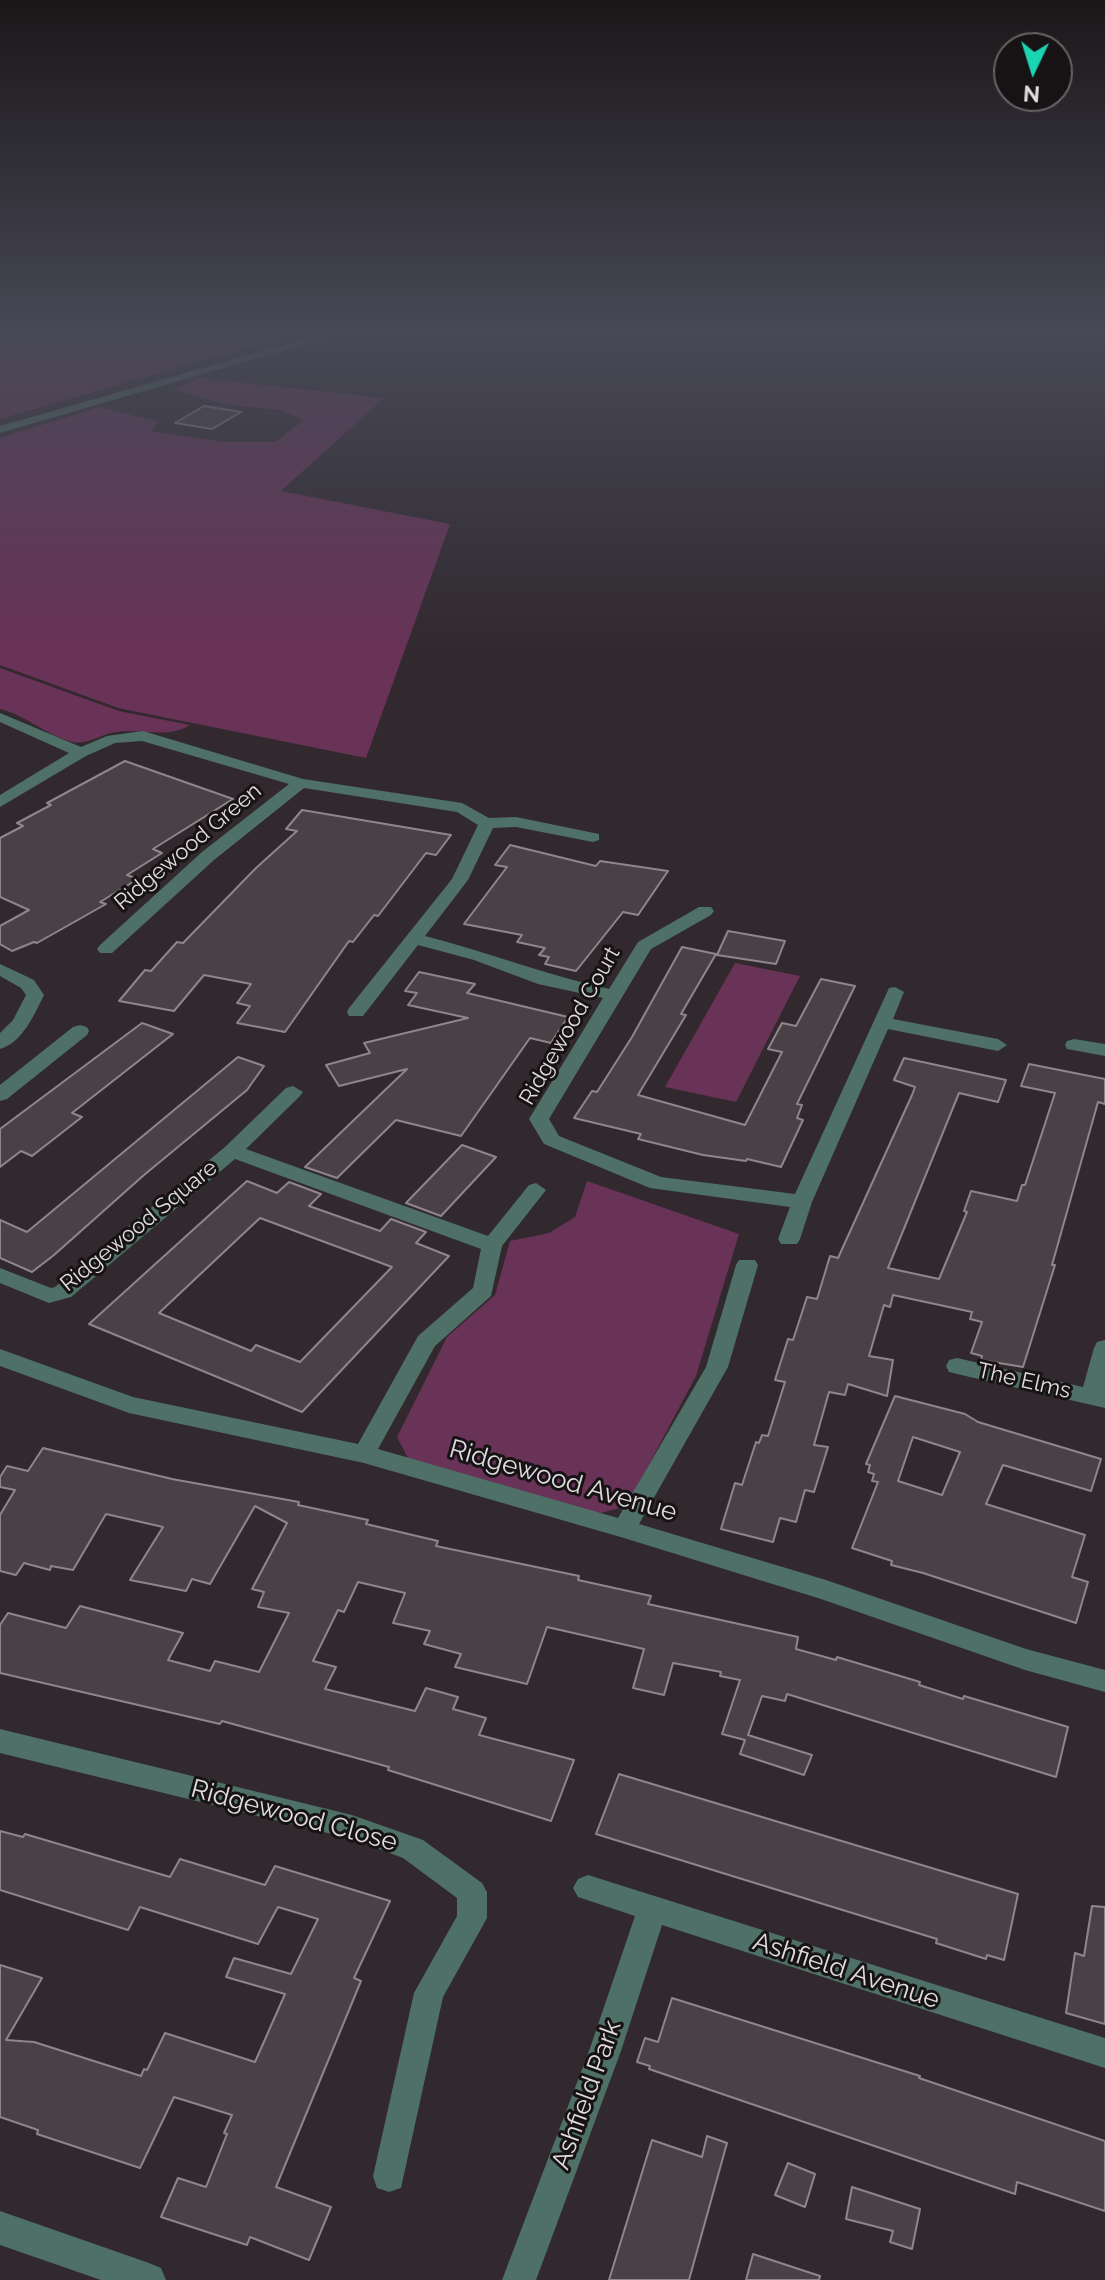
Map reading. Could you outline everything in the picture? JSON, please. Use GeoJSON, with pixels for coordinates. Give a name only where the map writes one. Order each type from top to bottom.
{"type":"FeatureCollection","features":[{"type":"Feature","properties":{"kind":"street"},"geometry":{"type":"LineString","coordinates":[[0,717],[81,753]]}},
{"type":"Feature","properties":{"kind":"street","name":"Ridgewood Green"},"geometry":{"type":"LineString","coordinates":[[0,802],[81,753],[112,739],[143,736],[301,783],[462,808],[486,823]]}},
{"type":"Feature","properties":{"kind":"street","name":"Ridgewood Green"},"geometry":{"type":"LineString","coordinates":[[106,949],[208,856],[301,783]]}},
{"type":"Feature","properties":{"kind":"street"},"geometry":{"type":"LineString","coordinates":[[356,1012],[460,880],[486,823],[516,822],[593,837]]}},
{"type":"Feature","properties":{"kind":"street","name":"Ridgewood Court"},"geometry":{"type":"LineString","coordinates":[[705,911],[644,946],[539,1119],[551,1140],[657,1183],[802,1202]]}},
{"type":"Feature","properties":{"kind":"street"},"geometry":{"type":"LineString","coordinates":[[414,938],[480,956],[544,980],[613,995]]}},
{"type":"Feature","properties":{"kind":"street"},"geometry":{"type":"LineString","coordinates":[[0,969],[28,984],[35,995],[21,1023],[0,1043]]}},
{"type":"Feature","properties":{"kind":"street"},"geometry":{"type":"LineString","coordinates":[[789,1239],[802,1202],[895,992]]}},
{"type":"Feature","properties":{"kind":"street"},"geometry":{"type":"LineString","coordinates":[[882,1022],[998,1045]]}},
{"type":"Feature","properties":{"kind":"street"},"geometry":{"type":"LineString","coordinates":[[0,1095],[80,1031]]}},
{"type":"Feature","properties":{"kind":"street"},"geometry":{"type":"LineString","coordinates":[[1074,1045],[1105,1050]]}},
{"type":"Feature","properties":{"kind":"street","name":"Ridgewood Square"},"geometry":{"type":"LineString","coordinates":[[0,1275],[49,1296],[63,1292],[232,1151],[293,1092]]}},
{"type":"Feature","properties":{"kind":"street","name":"Ridgewood Square"},"geometry":{"type":"LineString","coordinates":[[232,1151],[492,1245]]}},
{"type":"Feature","properties":{"kind":"street"},"geometry":{"type":"LineString","coordinates":[[364,1454],[426,1341],[483,1291],[492,1245],[536,1190]]}},
{"type":"Feature","properties":{"kind":"street"},"geometry":{"type":"LineString","coordinates":[[624,1529],[717,1367],[747,1265]]}},
{"type":"Feature","properties":{"kind":"street","name":"The Elms"},"geometry":{"type":"LineString","coordinates":[[957,1366],[1099,1398],[1105,1348]]}},
{"type":"Feature","properties":{"kind":"street","name":"Ridgewood Avenue"},"geometry":{"type":"LineString","coordinates":[[0,1357],[129,1405],[364,1454],[624,1529],[826,1590],[1025,1659],[1105,1681]]}},
{"type":"Feature","properties":{"kind":"street","name":"Ridgewood Close"},"geometry":{"type":"LineString","coordinates":[[0,1741],[352,1827],[413,1849],[472,1892],[472,1918],[429,1993],[389,2176]]}},
{"type":"Feature","properties":{"kind":"street","name":"Ashfield Avenue"},"geometry":{"type":"LineString","coordinates":[[588,1888],[1105,2053]]}},
{"type":"Feature","properties":{"kind":"street","name":"Ashfield Park"},"geometry":{"type":"LineString","coordinates":[[519,2280],[605,2051],[652,1910]]}},
{"type":"Feature","properties":{"kind":"street"},"geometry":{"type":"LineString","coordinates":[[0,2228],[149,2280]]}},
{"type":"Feature","properties":{"kind":"shaded area"},"geometry":{"type":"Polygon","coordinates":[[[0,441],[336,441],[281,491],[450,524],[366,758],[118,708],[0,665],[0,441]]]}},
{"type":"Feature","properties":{"kind":"shaded area"},"geometry":{"type":"Polygon","coordinates":[[[0,668],[119,711],[190,725],[172,732],[121,732],[85,742],[69,741],[0,709],[0,668]]]}},
{"type":"Feature","properties":{"kind":"shaded area"},"geometry":{"type":"Polygon","coordinates":[[[735,963],[800,976],[736,1102],[665,1087],[735,963]]]}},
{"type":"Feature","properties":{"kind":"shaded area"},"geometry":{"type":"Polygon","coordinates":[[[587,1181],[739,1234],[696,1376],[627,1506],[597,1514],[409,1460],[397,1437],[447,1337],[495,1295],[510,1241],[549,1233],[575,1217],[587,1181]]]}},
{"type":"Feature","properties":{"kind":"building"},"geometry":{"type":"Polygon","coordinates":[[[125,761],[233,799],[153,849],[162,853],[127,875],[138,879],[100,902],[106,904],[37,943],[12,951],[0,944],[0,926],[29,910],[0,897],[0,838],[23,826],[17,823],[51,805],[47,803],[125,761]]]}},
{"type":"Feature","properties":{"kind":"building"},"geometry":{"type":"Polygon","coordinates":[[[302,810],[451,835],[436,855],[426,853],[378,916],[374,915],[353,942],[349,941],[285,1032],[237,1023],[250,1006],[237,1003],[251,984],[204,975],[174,1011],[119,1001],[145,970],[151,971],[177,942],[183,943],[297,831],[286,829],[302,810]]]}},
{"type":"Feature","properties":{"kind":"building"},"geometry":{"type":"Polygon","coordinates":[[[510,845],[596,866],[600,861],[668,871],[638,915],[623,912],[576,971],[545,964],[549,957],[539,955],[545,948],[517,942],[522,935],[464,924],[507,867],[495,865],[510,845]]]}},
{"type":"Feature","properties":{"kind":"building"},"geometry":{"type":"Polygon","coordinates":[[[728,931],[785,941],[776,964],[717,955],[728,931]]]}},
{"type":"Feature","properties":{"kind":"building"},"geometry":{"type":"Polygon","coordinates":[[[682,947],[716,954],[681,1014],[686,1015],[638,1095],[745,1125],[782,1052],[768,1049],[782,1023],[796,1026],[821,979],[855,986],[797,1104],[802,1105],[797,1118],[803,1120],[781,1167],[747,1159],[703,1155],[638,1139],[641,1134],[574,1118],[592,1091],[597,1092],[632,1037],[682,947]]]}},
{"type":"Feature","properties":{"kind":"building"},"geometry":{"type":"Polygon","coordinates":[[[419,972],[475,984],[467,993],[568,1017],[551,1043],[530,1038],[461,1136],[396,1120],[337,1178],[305,1167],[407,1069],[339,1086],[326,1065],[370,1053],[364,1043],[468,1018],[408,1005],[417,993],[405,991],[419,972]]]}},
{"type":"Feature","properties":{"kind":"building"},"geometry":{"type":"Polygon","coordinates":[[[142,1023],[173,1034],[72,1113],[82,1117],[32,1156],[21,1151],[0,1167],[0,1129],[142,1023]]]}},
{"type":"Feature","properties":{"kind":"building"},"geometry":{"type":"Polygon","coordinates":[[[238,1057],[264,1066],[247,1090],[54,1255],[32,1272],[0,1258],[0,1220],[27,1232],[238,1057]]]}},
{"type":"Feature","properties":{"kind":"building"},"geometry":{"type":"Polygon","coordinates":[[[904,1058],[1006,1080],[998,1102],[959,1093],[888,1268],[939,1279],[967,1212],[964,1211],[971,1191],[1017,1201],[1022,1185],[1025,1185],[1055,1093],[1021,1086],[1029,1064],[1105,1079],[1105,1104],[1098,1102],[1052,1265],[1055,1265],[1023,1367],[981,1360],[982,1356],[971,1353],[982,1322],[970,1319],[972,1312],[893,1295],[890,1307],[884,1305],[869,1356],[893,1360],[887,1396],[848,1384],[845,1395],[829,1392],[814,1445],[828,1447],[814,1492],[805,1490],[796,1522],[780,1518],[773,1542],[721,1529],[735,1483],[742,1485],[756,1442],[759,1443],[762,1435],[768,1436],[785,1382],[775,1380],[788,1339],[793,1340],[807,1297],[817,1299],[830,1256],[838,1258],[912,1095],[915,1087],[894,1080],[904,1058]]]}},
{"type":"Feature","properties":{"kind":"building"},"geometry":{"type":"Polygon","coordinates":[[[462,1145],[496,1157],[441,1216],[406,1203],[462,1145]]]}},
{"type":"Feature","properties":{"kind":"building"},"geometry":{"type":"Polygon","coordinates":[[[247,1181],[277,1193],[289,1182],[321,1194],[309,1206],[380,1231],[391,1219],[426,1232],[416,1243],[449,1256],[302,1412],[89,1324],[247,1181]],[[260,1218],[159,1313],[251,1351],[256,1345],[300,1362],[392,1267],[260,1218]]]}},
{"type":"Feature","properties":{"kind":"building"},"geometry":{"type":"Polygon","coordinates":[[[895,1396],[965,1414],[978,1422],[1101,1459],[1091,1491],[1003,1465],[986,1504],[1085,1535],[1072,1577],[1088,1582],[1076,1623],[891,1565],[892,1561],[852,1548],[878,1482],[872,1481],[874,1474],[868,1472],[870,1465],[866,1464],[895,1396]],[[913,1437],[898,1481],[942,1495],[960,1452],[913,1437]]]}},
{"type":"Feature","properties":{"kind":"building"},"geometry":{"type":"Polygon","coordinates":[[[43,1448],[172,1479],[299,1502],[298,1505],[368,1520],[366,1524],[438,1541],[436,1546],[579,1576],[578,1580],[651,1596],[648,1604],[798,1637],[796,1649],[836,1660],[837,1657],[920,1682],[919,1685],[963,1699],[964,1696],[1068,1727],[1056,1777],[787,1694],[785,1701],[762,1696],[748,1735],[812,1755],[804,1775],[740,1754],[745,1740],[722,1734],[740,1680],[720,1676],[721,1672],[673,1663],[664,1695],[633,1688],[644,1649],[547,1627],[527,1684],[455,1667],[461,1654],[424,1644],[430,1631],[393,1623],[405,1593],[358,1582],[344,1612],[338,1610],[313,1661],[336,1667],[325,1689],[415,1711],[426,1688],[458,1697],[453,1709],[486,1718],[479,1735],[574,1760],[551,1821],[388,1770],[389,1767],[222,1721],[220,1724],[0,1673],[0,1625],[8,1613],[66,1628],[80,1606],[183,1633],[168,1660],[210,1671],[215,1661],[259,1672],[289,1613],[258,1607],[264,1592],[252,1589],[287,1523],[255,1506],[210,1584],[192,1579],[186,1591],[130,1580],[163,1527],[106,1514],[73,1570],[51,1566],[50,1570],[24,1563],[16,1575],[0,1571],[0,1515],[15,1490],[0,1487],[0,1477],[7,1466],[28,1471],[43,1448]]]}},
{"type":"Feature","properties":{"kind":"building"},"geometry":{"type":"Polygon","coordinates":[[[619,1774],[1018,1894],[1004,1960],[987,1955],[986,1959],[936,1943],[937,1939],[596,1834],[619,1774]]]}},
{"type":"Feature","properties":{"kind":"building"},"geometry":{"type":"Polygon","coordinates":[[[0,1831],[23,1837],[25,1834],[170,1877],[180,1859],[265,1885],[275,1866],[390,1901],[354,1978],[361,1981],[276,2187],[331,2207],[309,2260],[250,2237],[247,2245],[161,2217],[178,2178],[206,2187],[232,2115],[174,2097],[140,2168],[37,2134],[38,2130],[0,2117],[0,1965],[42,1978],[6,2040],[34,2042],[141,2076],[165,2033],[255,2062],[285,1994],[226,1977],[234,1958],[291,1974],[318,1919],[278,1907],[258,1944],[140,1907],[128,1930],[0,1890],[0,1831]]]}},
{"type":"Feature","properties":{"kind":"building"},"geometry":{"type":"Polygon","coordinates":[[[1092,1906],[1105,1907],[1105,2024],[1066,2013],[1075,1953],[1084,1956],[1092,1906]]]}},
{"type":"Feature","properties":{"kind":"building"},"geometry":{"type":"Polygon","coordinates":[[[672,1998],[920,2076],[1105,2141],[1105,2211],[1017,2182],[1015,2194],[649,2069],[650,2066],[637,2062],[645,2038],[658,2042],[672,1998]]]}},
{"type":"Feature","properties":{"kind":"building"},"geometry":{"type":"Polygon","coordinates":[[[707,2136],[727,2143],[689,2280],[609,2280],[652,2140],[702,2157],[707,2136]]]}},
{"type":"Feature","properties":{"kind":"building"},"geometry":{"type":"Polygon","coordinates":[[[788,2163],[815,2174],[805,2207],[775,2195],[788,2163]]]}},
{"type":"Feature","properties":{"kind":"building"},"geometry":{"type":"Polygon","coordinates":[[[852,2187],[920,2209],[912,2249],[890,2242],[893,2231],[846,2219],[852,2187]]]}},
{"type":"Feature","properties":{"kind":"building"},"geometry":{"type":"Polygon","coordinates":[[[753,2254],[820,2276],[819,2280],[746,2280],[753,2254]]]}}]}
